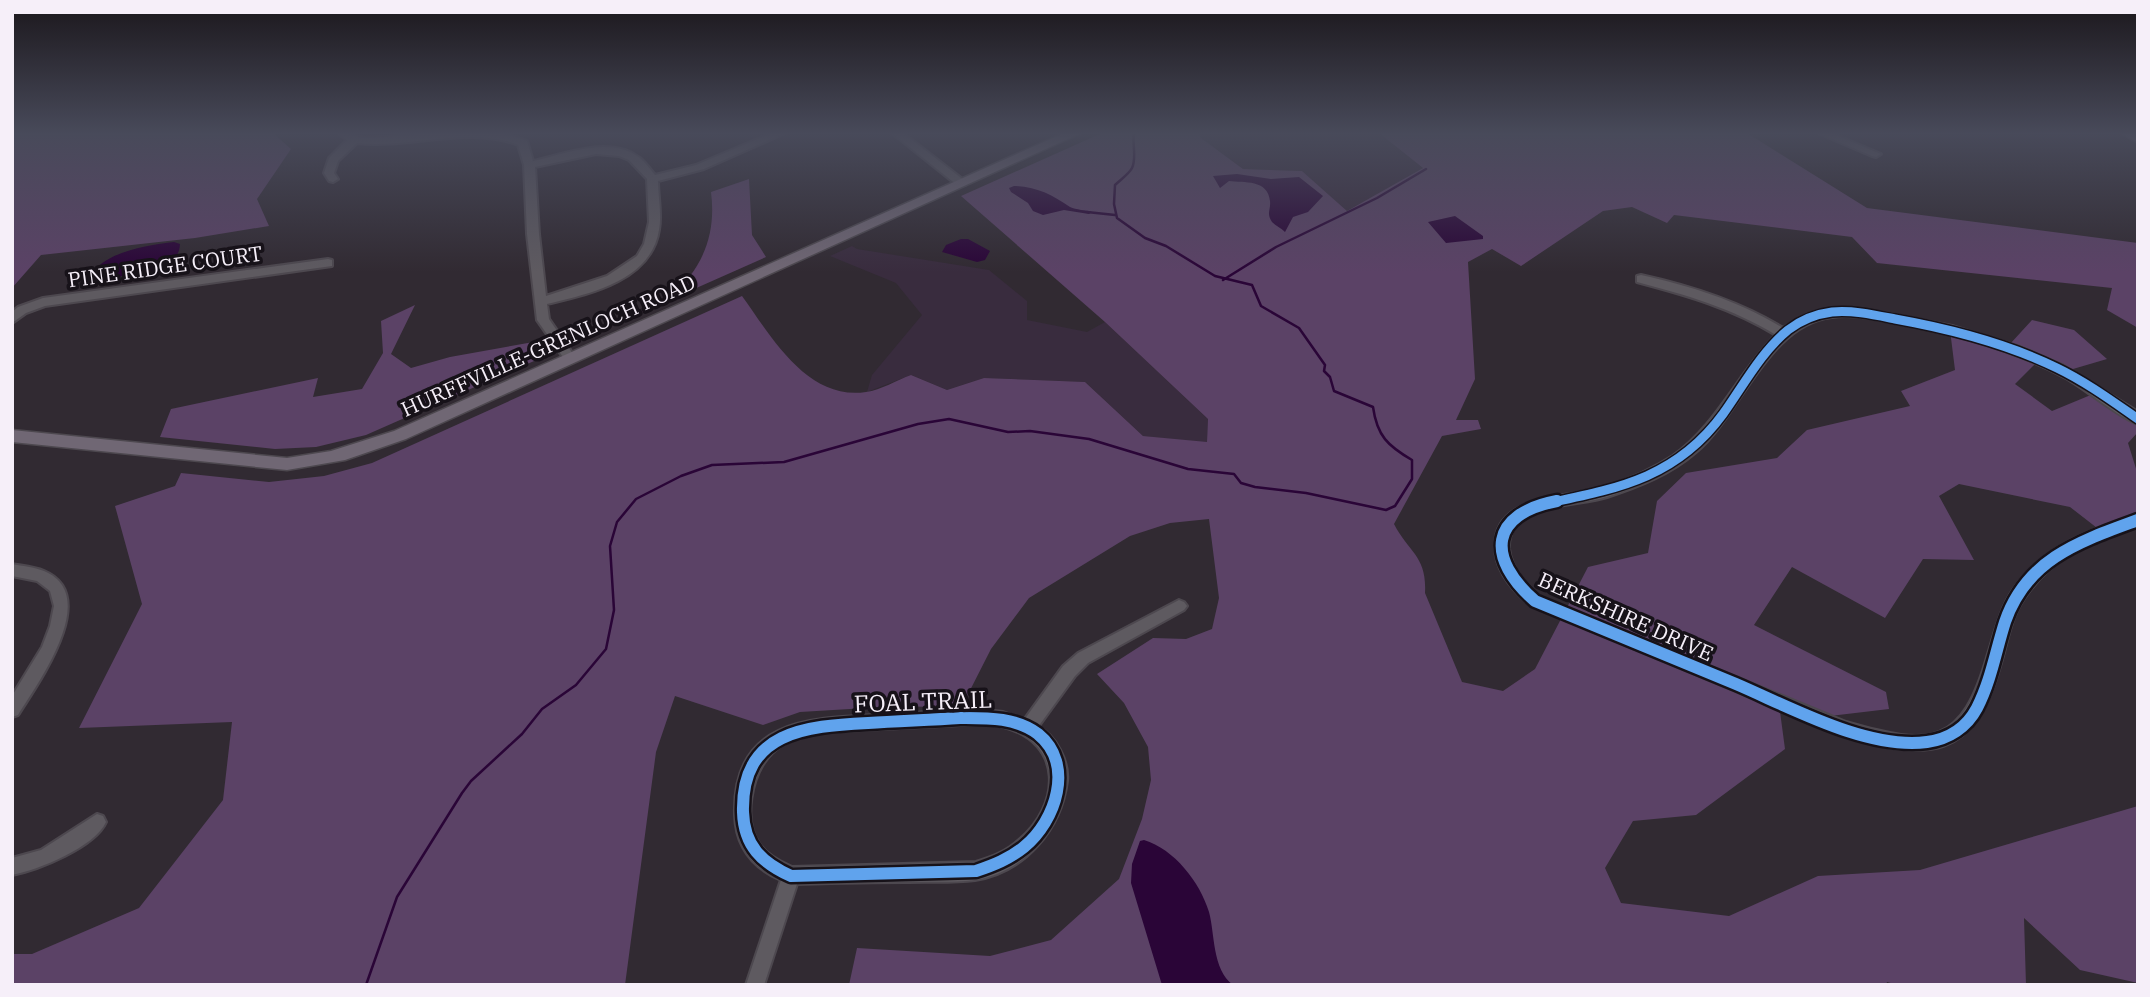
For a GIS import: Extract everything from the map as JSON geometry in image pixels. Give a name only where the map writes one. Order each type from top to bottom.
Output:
[{"type":"main road","name":"HURFFVILLE-GRENLOCH ROAD","points":[[12,436],[268,463],[317,462],[400,435],[969,180]]},
{"type":"street","points":[[531,180],[533,234],[543,301],[543,320],[569,357]]},
{"type":"street","points":[[543,301],[601,285],[624,272],[639,258],[648,247],[654,230],[652,180]]},
{"type":"street","points":[[957,180],[961,183]]},
{"type":"street","name":"PINE RIDGE COURT","points":[[12,318],[22,310],[43,302],[328,263]]},
{"type":"street","points":[[1642,279],[1712,297],[1784,334]]},
{"type":"street","name":"BERKSHIRE DRIVE","points":[[2138,419],[2059,369],[1986,339],[1958,331],[1845,312],[1823,313],[1803,320],[1784,334],[1712,428],[1675,461],[1603,493],[1527,510],[1514,517],[1504,535],[1502,550],[1510,576],[1535,601],[1844,729],[1897,742],[1921,743],[1939,740],[1969,720],[1990,671],[2011,607],[2052,556],[2138,520]]},
{"type":"street","points":[[12,570],[37,574],[53,584],[62,612],[56,638],[12,710]]},
{"type":"street","points":[[755,985],[791,876],[976,871],[1001,865],[1025,850],[1050,817],[1060,785],[1060,773],[1049,747],[1028,728],[1069,671],[1083,659],[1179,606]]},
{"type":"street","name":"FOAL TRAIL","points":[[791,876],[773,869],[759,858],[743,829],[748,773],[761,752],[784,734],[802,727],[821,725],[984,718],[1009,720],[1028,728]]},
{"type":"street","points":[[12,867],[31,864],[61,851],[97,822]]},
{"type":"shaded area","points":[[12,180],[270,180],[257,199],[269,226],[195,238],[41,255],[12,288]]},
{"type":"shaded area","points":[[749,180],[752,235],[766,257],[640,313],[680,287],[697,266],[706,247],[711,226],[711,192]]},
{"type":"shaded area","points":[[998,180],[1312,180],[1347,211],[1403,180],[1821,180],[1867,208],[2138,243],[2138,328],[2107,310],[2112,288],[1877,263],[1852,237],[1674,215],[1667,223],[1632,207],[1603,211],[1521,266],[1492,249],[1468,262],[1475,379],[1456,420],[1478,420],[1481,429],[1442,436],[1394,524],[1420,563],[1425,593],[1462,682],[1503,691],[1535,669],[1588,567],[1648,553],[1657,501],[1686,473],[1777,458],[1807,430],[1910,406],[1901,391],[1955,370],[1950,330],[2010,344],[2032,320],[2074,330],[2107,359],[2073,369],[2039,360],[2015,384],[2052,411],[2098,392],[2138,420],[2138,432],[2128,443],[2138,475],[2138,527],[2110,538],[2070,507],[1959,484],[1939,496],[1974,560],[1923,559],[1885,618],[1792,567],[1754,625],[1886,692],[1889,709],[1813,718],[1779,704],[1785,749],[1696,815],[1633,821],[1605,868],[1621,903],[1729,916],[1818,876],[1920,870],[2138,806],[2138,983],[2080,970],[2024,918],[2026,985],[1898,985],[1887,982],[1886,985],[849,985],[857,948],[990,956],[1051,940],[1119,879],[1142,819],[1151,780],[1148,747],[1124,703],[1097,674],[1153,638],[1186,639],[1212,629],[1219,598],[1209,519],[1170,523],[1130,536],[1029,598],[991,649],[961,708],[900,706],[800,712],[763,725],[675,696],[656,752],[625,985],[12,985],[12,954],[32,954],[139,908],[223,800],[232,722],[79,728],[142,604],[115,506],[175,486],[181,473],[269,482],[324,476],[372,463],[742,296],[778,346],[808,376],[845,392],[866,392],[911,375],[947,390],[984,378],[1085,382],[1143,436],[1207,442],[1208,419],[1105,322],[961,196]]},
{"type":"shaded area","points":[[1215,180],[1302,180],[1323,196],[1308,212],[1293,217],[1285,232],[1270,219],[1270,201],[1265,189],[1254,184],[1229,181],[1220,188]]},
{"type":"shaded area","points":[[1312,180],[1403,180],[1347,211]]},
{"type":"shaded area","points":[[1014,186],[1038,190],[1072,208],[1092,212],[1089,214],[1064,210],[1043,215],[1033,211],[1028,203],[1011,192],[1009,188]]},
{"type":"shaded area","points":[[1455,216],[1483,236],[1483,239],[1446,243],[1428,222]]},
{"type":"shaded area","points":[[968,239],[990,251],[985,260],[977,262],[942,252],[946,245]]},
{"type":"shaded area","points":[[174,242],[180,244],[178,253],[173,260],[158,269],[106,280],[90,278],[104,262],[126,251]]},
{"type":"shaded area","points":[[852,246],[989,270],[1027,301],[1027,320],[1087,332],[1105,322],[1208,419],[1207,443],[1143,436],[1085,382],[984,378],[947,390],[911,375],[867,392],[872,375],[922,315],[896,283],[830,256]]},
{"type":"shaded area","points":[[415,305],[391,354],[411,368],[450,357],[539,341],[550,354],[366,435],[316,447],[275,449],[160,437],[171,409],[318,378],[313,397],[362,389],[383,353],[381,321]]},
{"type":"shaded area","points":[[1140,841],[1155,844],[1175,859],[1199,889],[1209,912],[1221,970],[1233,985],[1162,985],[1131,883],[1132,864]]},
{"type":"waterway","points":[[1121,180],[1115,185],[1114,204],[1117,218],[1145,238],[1166,246],[1215,276],[1225,279]]},
{"type":"waterway","points":[[1225,279],[1276,247],[1377,198],[1408,180]]},
{"type":"waterway","points":[[1087,212],[1115,215]]},
{"type":"waterway","points":[[366,985],[397,897],[462,793],[471,781],[522,734],[542,709],[576,685],[606,649],[614,610],[610,546],[617,522],[636,499],[681,476],[712,465],[784,462],[918,424],[949,419],[1008,432],[1030,431],[1089,439],[1188,469],[1234,474],[1241,483],[1255,487],[1306,493],[1386,510],[1395,506],[1412,479],[1412,460],[1385,439],[1377,426],[1373,407],[1334,391],[1330,377],[1324,371],[1325,365],[1299,328],[1261,306],[1252,285],[1225,279]]},
{"type":"cycle path","points":[[2138,419],[2067,373],[1994,343],[1952,330],[1862,313],[1822,314],[1802,321],[1785,333],[1757,365],[1721,417],[1692,448],[1675,461],[1611,490],[1525,510],[1508,524],[1502,545],[1506,566],[1519,585],[1535,601],[1844,729],[1875,738],[1910,743],[1942,739],[1957,732],[1969,720],[1988,682],[2013,602],[2050,559],[2067,548],[2138,520]]},
{"type":"cycle path","points":[[960,718],[1009,721],[1037,734],[1054,753],[1059,776],[1056,800],[1044,825],[1026,846],[1003,862],[976,871],[791,876],[760,858],[749,842],[743,820],[745,788],[756,760],[776,740],[789,733],[821,725],[960,718]]}]
